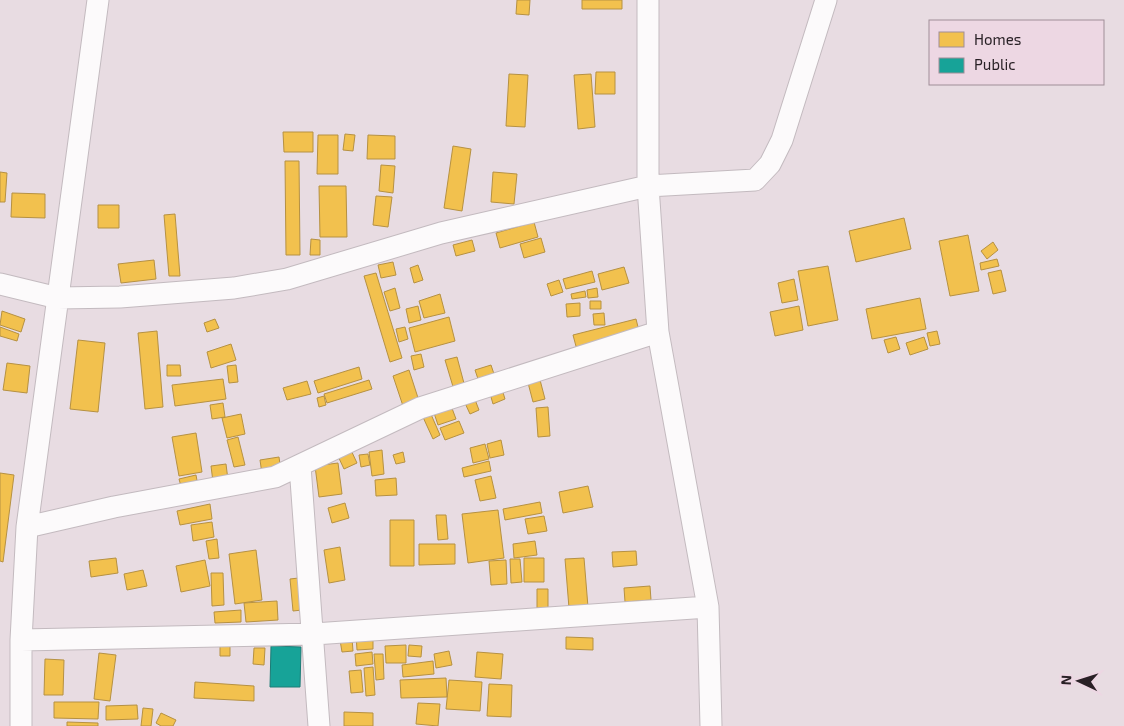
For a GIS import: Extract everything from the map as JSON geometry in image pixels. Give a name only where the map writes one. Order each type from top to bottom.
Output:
[{"type":"street","points":[[21,726],[21,640],[28,527],[98,0]]},
{"type":"street","points":[[648,0],[648,186],[658,332],[708,607],[712,726]]},
{"type":"street","points":[[0,284],[58,298],[120,297],[234,288],[287,279],[441,233],[648,186],[755,180],[770,164],[782,140],[826,0]]},
{"type":"street","points":[[28,527],[114,506],[275,477],[420,408],[658,332]]},
{"type":"street","points":[[300,466],[314,634],[319,726]]},
{"type":"street","points":[[21,640],[314,634],[708,607]]},
{"type":"building: Homes","points":[[517,0],[530,0],[529,15],[516,14]]},
{"type":"building: Homes","points":[[582,0],[622,0],[622,9],[582,9]]},
{"type":"building: Homes","points":[[596,72],[615,72],[615,94],[595,94]]},
{"type":"building: Homes","points":[[509,74],[528,75],[525,127],[506,126]]},
{"type":"building: Homes","points":[[591,74],[595,127],[578,129],[574,75]]},
{"type":"building: Homes","points":[[283,132],[313,132],[313,152],[284,152]]},
{"type":"building: Homes","points":[[345,134],[355,135],[353,151],[343,150]]},
{"type":"building: Homes","points":[[318,135],[338,135],[338,174],[317,174]]},
{"type":"building: Homes","points":[[368,135],[395,136],[395,159],[367,159]]},
{"type":"building: Homes","points":[[453,146],[471,149],[462,211],[444,208]]},
{"type":"building: Homes","points":[[285,161],[299,161],[300,255],[286,255]]},
{"type":"building: Homes","points":[[381,165],[395,166],[393,193],[379,191]]},
{"type":"building: Homes","points":[[0,172],[7,173],[5,202],[0,202]]},
{"type":"building: Homes","points":[[493,172],[517,174],[514,204],[491,202]]},
{"type":"building: Homes","points":[[319,186],[346,186],[347,237],[320,237]]},
{"type":"building: Homes","points":[[12,193],[45,194],[45,218],[11,217]]},
{"type":"building: Homes","points":[[376,196],[392,197],[388,227],[373,225]]},
{"type":"building: Homes","points":[[98,205],[119,205],[119,228],[98,228]]},
{"type":"building: Homes","points":[[175,214],[180,276],[169,276],[164,215]]},
{"type":"building: Homes","points":[[904,218],[911,249],[856,262],[849,231]]},
{"type":"building: Homes","points":[[534,222],[538,237],[500,248],[496,233]]},
{"type":"building: Homes","points":[[968,235],[979,291],[950,296],[939,241]]},
{"type":"building: Homes","points":[[541,238],[545,252],[524,258],[520,244]]},
{"type":"building: Homes","points":[[311,239],[320,240],[320,255],[310,255]]},
{"type":"building: Homes","points":[[472,240],[475,251],[456,256],[453,245]]},
{"type":"building: Homes","points":[[993,242],[998,250],[987,259],[981,251]]},
{"type":"building: Homes","points":[[997,259],[999,266],[981,270],[980,263]]},
{"type":"building: Homes","points":[[154,260],[156,279],[121,283],[118,264]]},
{"type":"building: Homes","points":[[393,262],[396,275],[381,278],[378,265]]},
{"type":"building: Homes","points":[[418,265],[423,280],[414,283],[410,268]]},
{"type":"building: Homes","points":[[828,266],[838,320],[808,326],[798,271]]},
{"type":"building: Homes","points":[[624,267],[629,283],[602,290],[598,274]]},
{"type":"building: Homes","points":[[1001,270],[1006,291],[993,294],[988,273]]},
{"type":"building: Homes","points":[[592,271],[595,282],[566,289],[563,279]]},
{"type":"building: Homes","points":[[376,273],[402,358],[390,362],[364,276]]},
{"type":"building: Homes","points":[[794,279],[798,300],[782,303],[778,283]]},
{"type":"building: Homes","points":[[559,280],[563,292],[551,296],[547,284]]},
{"type":"building: Homes","points":[[395,288],[400,308],[390,311],[384,292]]},
{"type":"building: Homes","points":[[597,288],[598,297],[588,298],[587,290]]},
{"type":"building: Homes","points":[[585,291],[586,297],[572,299],[571,294]]},
{"type":"building: Homes","points":[[440,294],[445,313],[424,318],[419,301]]},
{"type":"building: Homes","points":[[920,298],[926,329],[872,339],[866,309]]},
{"type":"building: Homes","points":[[590,301],[601,301],[601,309],[590,309]]},
{"type":"building: Homes","points":[[580,303],[580,316],[567,317],[566,304]]},
{"type":"building: Homes","points":[[418,306],[421,320],[409,323],[406,309]]},
{"type":"building: Homes","points":[[799,306],[803,330],[775,336],[770,312]]},
{"type":"building: Homes","points":[[2,311],[25,319],[21,332],[0,325]]},
{"type":"building: Homes","points":[[604,313],[605,325],[594,325],[593,314]]},
{"type":"building: Homes","points":[[449,317],[455,341],[415,352],[409,328]]},
{"type":"building: Homes","points":[[215,319],[219,328],[207,332],[204,323]]},
{"type":"building: Homes","points":[[636,319],[640,335],[577,350],[573,335]]},
{"type":"building: Homes","points":[[0,327],[19,334],[17,341],[0,336]]},
{"type":"building: Homes","points":[[405,327],[408,339],[399,342],[396,329]]},
{"type":"building: Homes","points":[[157,331],[163,407],[145,409],[138,333]]},
{"type":"building: Homes","points":[[937,331],[940,344],[930,346],[927,333]]},
{"type":"building: Homes","points":[[896,337],[900,349],[888,353],[884,340]]},
{"type":"building: Homes","points":[[924,337],[928,349],[910,355],[906,343]]},
{"type":"building: Homes","points":[[78,340],[105,343],[98,412],[70,409]]},
{"type":"building: Homes","points":[[231,344],[236,360],[211,368],[207,352]]},
{"type":"building: Homes","points":[[421,354],[424,367],[414,370],[411,356]]},
{"type":"building: Homes","points":[[457,357],[465,387],[454,390],[445,360]]},
{"type":"building: Homes","points":[[7,363],[30,366],[27,393],[3,390]]},
{"type":"building: Homes","points":[[167,365],[180,365],[181,376],[167,376]]},
{"type":"building: Homes","points":[[236,365],[238,382],[229,383],[227,366]]},
{"type":"building: Homes","points":[[491,365],[495,377],[479,382],[475,370]]},
{"type":"building: Homes","points":[[359,367],[362,379],[318,393],[314,381]]},
{"type":"building: Homes","points":[[409,370],[420,404],[404,409],[393,376]]},
{"type":"building: Homes","points":[[539,376],[545,399],[533,402],[527,379]]},
{"type":"building: Homes","points":[[223,379],[226,399],[175,406],[172,385]]},
{"type":"building: Homes","points":[[369,380],[372,389],[327,403],[324,394]]},
{"type":"building: Homes","points":[[307,381],[311,394],[287,400],[283,388]]},
{"type":"building: Homes","points":[[501,386],[505,399],[493,404],[489,390]]},
{"type":"building: Homes","points":[[324,396],[326,405],[319,407],[317,398]]},
{"type":"building: Homes","points":[[474,397],[479,410],[470,414],[464,401]]},
{"type":"building: Homes","points":[[223,403],[225,417],[212,419],[210,405]]},
{"type":"building: Homes","points":[[450,403],[456,419],[438,425],[433,410]]},
{"type":"building: Homes","points":[[548,407],[550,436],[538,437],[536,408]]},
{"type":"building: Homes","points":[[430,412],[440,435],[433,439],[422,415]]},
{"type":"building: Homes","points":[[241,414],[245,434],[227,438],[222,418]]},
{"type":"building: Homes","points":[[459,421],[464,433],[445,440],[440,428]]},
{"type":"building: Homes","points":[[196,433],[202,472],[179,476],[172,437]]},
{"type":"building: Homes","points":[[238,437],[245,465],[234,467],[227,440]]},
{"type":"building: Homes","points":[[501,440],[504,455],[490,458],[487,444]]},
{"type":"building: Homes","points":[[485,444],[489,459],[473,463],[470,448]]},
{"type":"building: Homes","points":[[350,448],[357,463],[344,469],[337,454]]},
{"type":"building: Homes","points":[[382,450],[384,474],[372,476],[369,452]]},
{"type":"building: Homes","points":[[403,452],[405,462],[396,464],[393,455]]},
{"type":"building: Homes","points":[[368,454],[370,465],[361,467],[359,455]]},
{"type":"building: Homes","points":[[279,457],[281,472],[262,474],[260,460]]},
{"type":"building: Homes","points":[[489,461],[491,471],[464,477],[462,468]]},
{"type":"building: Homes","points":[[338,463],[342,494],[319,497],[315,466]]},
{"type":"building: Homes","points":[[226,464],[228,480],[213,482],[211,466]]},
{"type":"building: Homes","points":[[0,473],[14,475],[3,562],[0,561]]},
{"type":"building: Homes","points":[[196,475],[198,486],[182,490],[179,479]]},
{"type":"building: Homes","points":[[491,476],[496,498],[480,501],[475,480]]},
{"type":"building: Homes","points":[[396,478],[397,495],[376,496],[375,480]]},
{"type":"building: Homes","points":[[588,486],[593,507],[563,513],[559,492]]},
{"type":"building: Homes","points":[[540,502],[542,513],[505,520],[503,509]]},
{"type":"building: Homes","points":[[345,503],[349,518],[332,523],[328,508]]},
{"type":"building: Homes","points":[[210,504],[212,519],[180,525],[177,511]]},
{"type":"building: Homes","points":[[498,510],[504,558],[468,563],[462,514]]},
{"type":"building: Homes","points":[[436,515],[446,515],[448,539],[438,540]]},
{"type":"building: Homes","points":[[544,516],[547,531],[528,534],[525,519]]},
{"type":"building: Homes","points":[[390,520],[414,520],[414,566],[390,566]]},
{"type":"building: Homes","points":[[212,522],[214,537],[193,541],[191,525]]},
{"type":"building: Homes","points":[[217,539],[219,558],[209,559],[206,541]]},
{"type":"building: Homes","points":[[535,541],[537,555],[514,558],[513,544]]},
{"type":"building: Homes","points":[[419,544],[455,544],[455,564],[419,565]]},
{"type":"building: Homes","points":[[340,547],[345,580],[329,583],[324,550]]},
{"type":"building: Homes","points":[[256,550],[262,600],[235,604],[229,554]]},
{"type":"building: Homes","points":[[636,551],[637,565],[613,567],[612,552]]},
{"type":"building: Homes","points":[[116,558],[118,573],[91,577],[89,561]]},
{"type":"building: Homes","points":[[524,558],[544,558],[544,582],[524,582]]},
{"type":"building: Homes","points":[[584,558],[588,607],[569,608],[565,559]]},
{"type":"building: Homes","points":[[510,559],[520,559],[522,582],[511,583]]},
{"type":"building: Homes","points":[[205,560],[210,586],[181,592],[176,566]]},
{"type":"building: Homes","points":[[506,560],[507,584],[491,585],[489,561]]},
{"type":"building: Homes","points":[[143,570],[147,586],[127,590],[124,574]]},
{"type":"building: Homes","points":[[211,573],[223,573],[224,605],[212,606]]},
{"type":"building: Homes","points":[[307,577],[311,609],[293,611],[290,579]]},
{"type":"building: Homes","points":[[650,586],[651,600],[625,602],[624,588]]},
{"type":"building: Homes","points":[[537,589],[548,589],[548,608],[537,608]]},
{"type":"building: Homes","points":[[277,601],[278,620],[246,622],[244,603]]},
{"type":"building: Homes","points":[[241,610],[241,622],[215,623],[214,612]]},
{"type":"building: Homes","points":[[373,634],[373,649],[357,650],[356,635]]},
{"type":"building: Homes","points":[[566,637],[593,638],[593,650],[566,649]]},
{"type":"building: Homes","points":[[352,638],[353,651],[342,652],[340,640]]},
{"type":"building: Homes","points":[[220,645],[230,645],[230,656],[220,656]]},
{"type":"building: Homes","points":[[406,645],[406,663],[386,663],[385,646]]},
{"type":"building: Homes","points":[[409,645],[422,646],[421,657],[408,656]]},
{"type":"building: Homes","points":[[254,648],[265,648],[264,665],[253,664]]},
{"type":"building: Homes","points":[[449,651],[452,665],[436,668],[434,654]]},
{"type":"building: Homes","points":[[372,652],[373,664],[356,666],[355,654]]},
{"type":"building: Homes","points":[[477,652],[503,654],[501,679],[475,677]]},
{"type":"building: Homes","points":[[99,653],[116,655],[110,701],[94,699]]},
{"type":"building: Homes","points":[[374,654],[383,654],[384,679],[376,680]]},
{"type":"building: Homes","points":[[45,659],[64,660],[63,695],[44,695]]},
{"type":"building: Homes","points":[[433,661],[434,674],[403,677],[402,665]]},
{"type":"building: Homes","points":[[373,667],[375,695],[366,696],[364,668]]},
{"type":"building: Homes","points":[[361,670],[363,692],[351,693],[349,671]]},
{"type":"building: Homes","points":[[446,678],[447,697],[401,698],[400,680]]},
{"type":"building: Homes","points":[[449,680],[482,682],[480,711],[446,709]]},
{"type":"building: Homes","points":[[195,682],[254,686],[254,701],[194,698]]},
{"type":"building: Homes","points":[[489,684],[512,685],[511,717],[487,716]]},
{"type":"building: Homes","points":[[54,702],[99,702],[98,719],[54,718]]},
{"type":"building: Homes","points":[[418,703],[440,704],[438,726],[416,724]]},
{"type":"building: Homes","points":[[137,705],[138,719],[106,720],[106,706]]},
{"type":"building: Homes","points":[[143,708],[153,709],[151,726],[141,726]]},
{"type":"building: Homes","points":[[344,712],[373,713],[373,726],[344,726]]},
{"type":"building: Homes","points":[[161,713],[176,720],[173,726],[161,726],[156,723]]},
{"type":"building: Homes","points":[[67,722],[98,723],[98,726],[67,726]]},
{"type":"building: Public","points":[[271,646],[301,647],[300,687],[270,687]]}]
